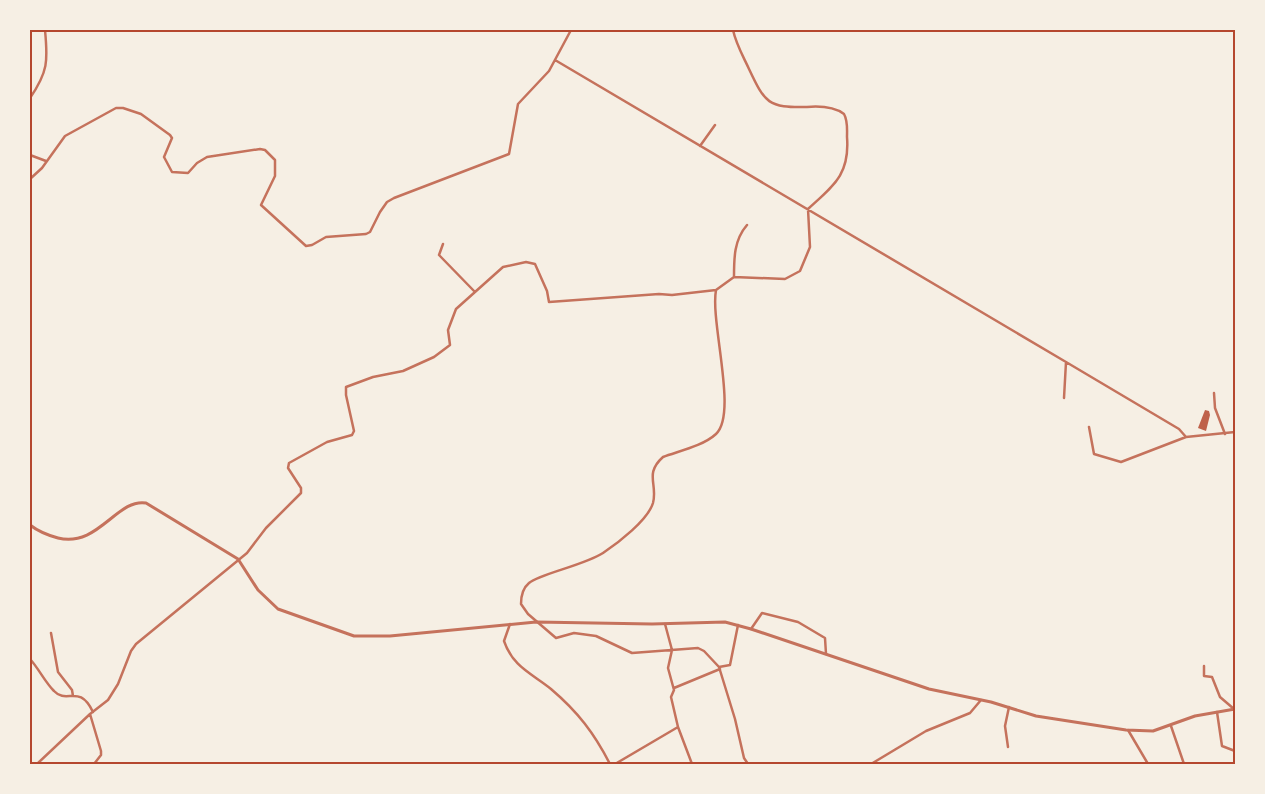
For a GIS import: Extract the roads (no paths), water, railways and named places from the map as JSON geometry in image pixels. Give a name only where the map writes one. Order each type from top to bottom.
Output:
[{"type":"street","points":[[30,98],[44,75],[47,48],[45,30]]},
{"type":"street","points":[[30,179],[36,176],[65,136],[110,110],[123,108],[142,114],[170,135],[172,138],[164,157],[172,172],[188,173],[197,163],[208,157],[260,149],[265,150],[275,160],[275,176],[261,205],[308,246],[326,237],[370,232],[386,202],[436,184],[478,164],[507,155],[510,152],[518,104],[537,86],[555,60],[571,30]]},
{"type":"street","points":[[733,30],[738,48],[759,92],[767,99],[787,107],[825,107],[841,112],[846,117],[848,153],[845,168],[833,186],[808,209]]},
{"type":"street","points":[[555,60],[1179,429],[1186,437]]},
{"type":"street","points":[[700,146],[715,125]]},
{"type":"street","points":[[30,155],[46,161]]},
{"type":"street","points":[[36,764],[92,712],[108,700],[118,684],[136,644],[247,553],[266,528],[301,493],[301,488],[288,468],[289,463],[327,442],[352,435],[354,432],[346,387],[373,377],[403,371],[438,354],[451,343],[448,330],[453,313],[503,267],[526,262],[535,264],[548,290],[549,302],[659,294],[672,295],[716,290],[734,277],[786,279],[800,271],[810,247],[808,209]]},
{"type":"street","points":[[734,277],[736,245],[740,233],[747,225]]},
{"type":"street","points":[[443,244],[439,255],[475,292]]},
{"type":"street","points":[[716,290],[719,355],[725,405],[724,420],[720,430],[708,440],[662,457],[657,462],[652,474],[654,497],[651,510],[621,539],[588,561],[530,582],[523,593],[521,604],[536,622],[556,638],[578,633],[596,636],[632,653],[687,648],[701,649],[720,668],[744,758],[748,764]]},
{"type":"street","points":[[1064,398],[1066,362]]},
{"type":"street","points":[[1214,393],[1215,408],[1225,434]]},
{"type":"street","points":[[1090,427],[1094,454],[1117,461],[1186,437],[1235,432]]},
{"type":"street","points":[[30,524],[45,535],[67,540],[78,539],[101,526],[129,506],[142,502],[166,514],[238,559],[258,590],[278,609],[349,635],[390,636],[536,622],[665,624],[725,622],[751,629],[928,689],[981,700],[1036,716],[1128,730],[1157,730],[1195,716],[1234,709]]},
{"type":"street","points":[[751,629],[762,613],[798,622],[825,638],[826,656]]},
{"type":"street","points":[[510,624],[504,641],[509,654],[524,671],[551,690],[594,733],[610,764]]},
{"type":"street","points":[[665,624],[672,650],[668,668],[674,688],[671,697],[678,727],[692,764]]},
{"type":"street","points":[[674,688],[730,665],[738,625]]},
{"type":"street","points":[[51,634],[58,672],[72,690],[73,696]]},
{"type":"street","points":[[30,660],[54,691],[85,698],[92,712],[101,751],[101,755],[94,764]]},
{"type":"street","points":[[1204,666],[1204,676],[1212,677],[1220,697],[1234,709]]},
{"type":"street","points":[[871,764],[926,731],[970,713],[981,700]]},
{"type":"street","points":[[1008,747],[1005,726],[1009,707]]},
{"type":"street","points":[[1217,712],[1222,746],[1235,751]]},
{"type":"street","points":[[1171,726],[1184,764]]},
{"type":"street","points":[[615,764],[678,727]]},
{"type":"street","points":[[1128,730],[1148,764]]}]
